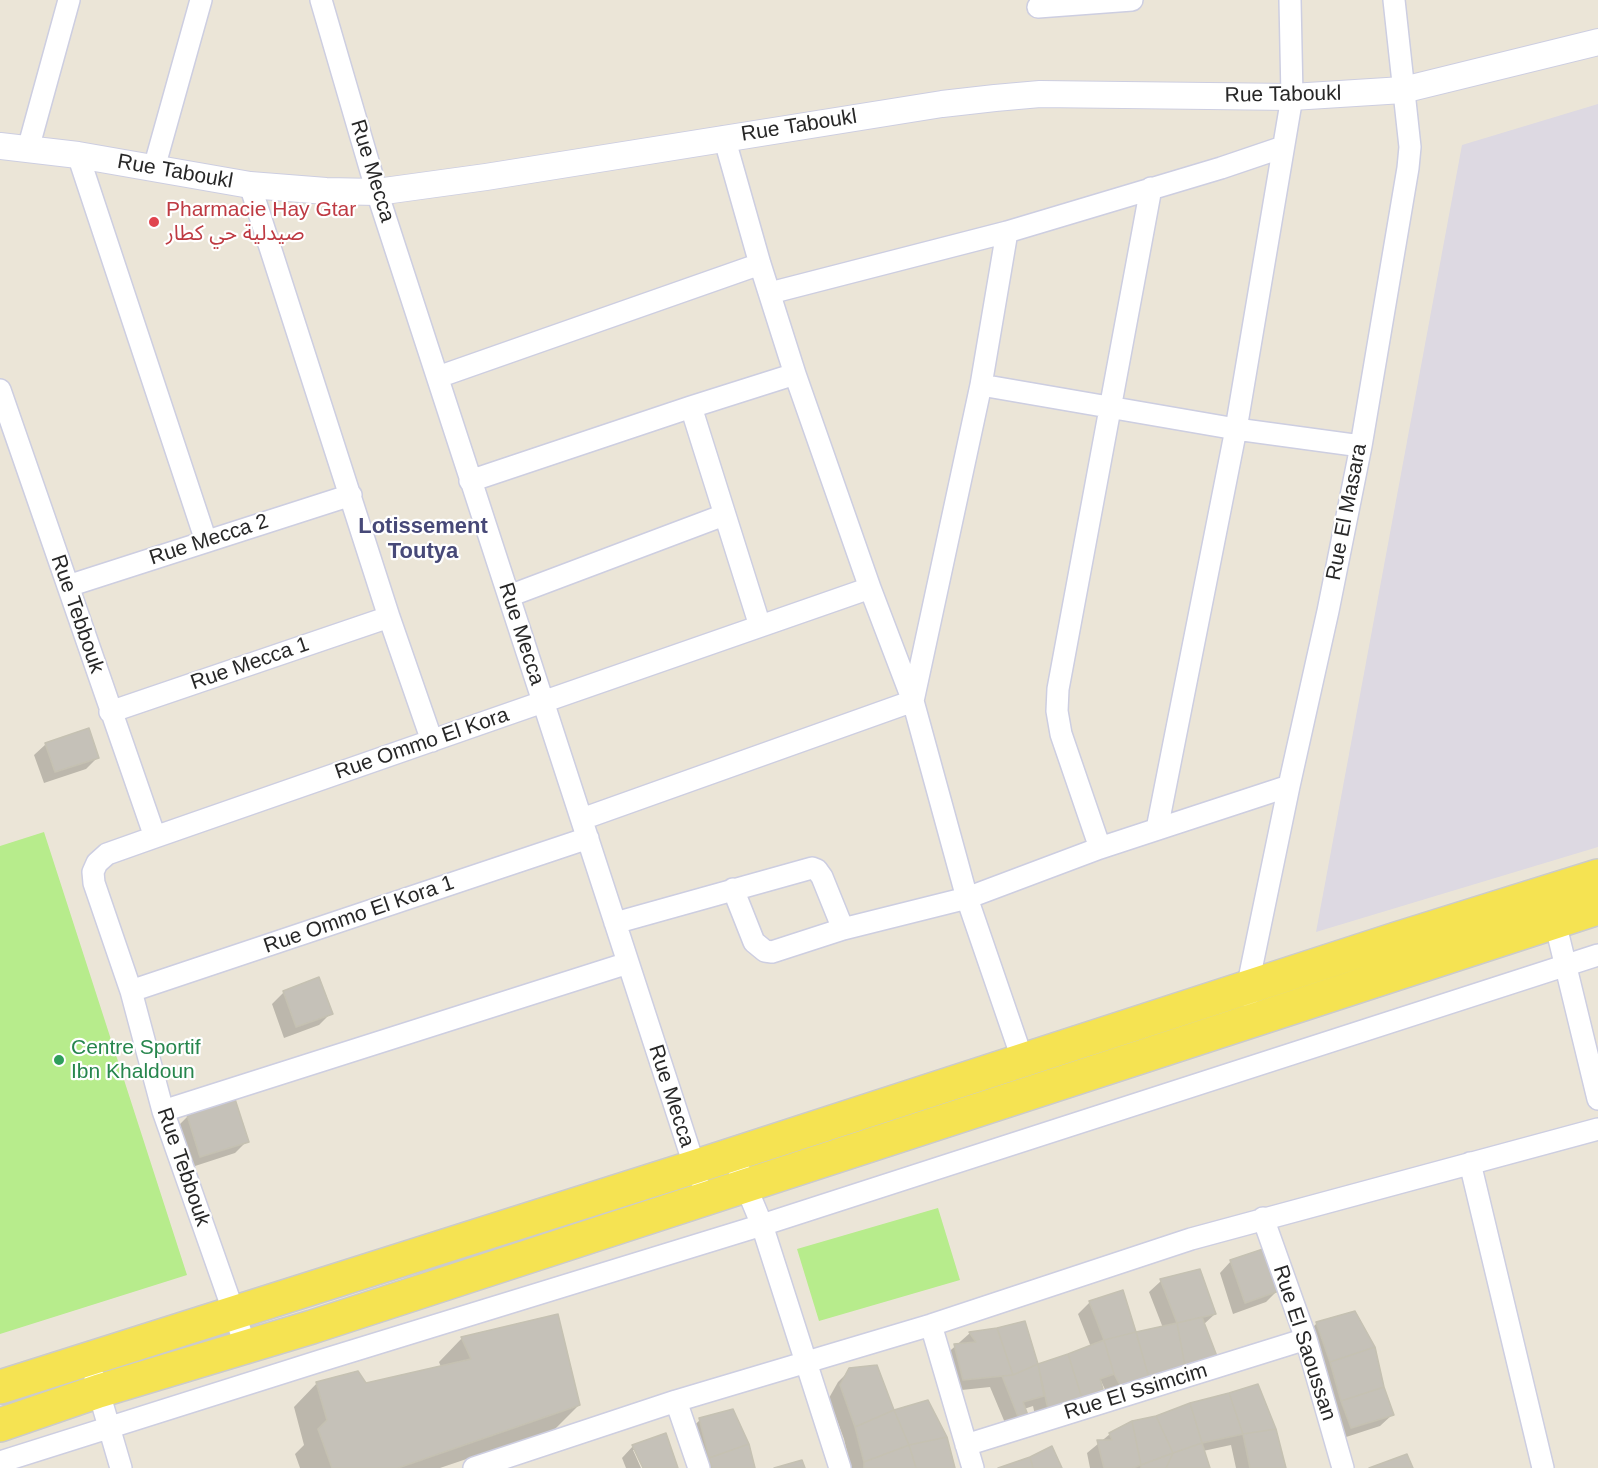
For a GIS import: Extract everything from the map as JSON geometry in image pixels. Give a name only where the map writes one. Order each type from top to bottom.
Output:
[{"type":"main road","points":[[0,1425],[99,1391],[312,1327],[746,1184],[1250,1004],[1396,939],[1598,876]]},
{"type":"main road","points":[[0,1387],[1023,1061],[1250,1004],[1555,922],[1598,908]]},
{"type":"street","points":[[28,149],[69,0]]},
{"type":"street","points":[[154,168],[201,0]]},
{"type":"street","name":"Rue Mecca","points":[[321,0],[377,192],[705,1198]]},
{"type":"street","points":[[1038,7],[1132,0]]},
{"type":"street","points":[[1157,829],[1236,429],[1292,97],[1290,0]]},
{"type":"street","name":"Rue El Masara","points":[[1250,1004],[1288,786],[1328,611],[1361,446],[1408,168],[1410,147],[1394,0]]},
{"type":"street","name":"Rue Taboukl","points":[[0,146],[78,155],[250,184],[326,191],[377,192],[486,177],[724,137],[942,104],[1040,94],[1292,97],[1403,90],[1598,42]]},
{"type":"street","points":[[724,137],[760,264],[795,374],[870,588],[913,701],[967,898],[1023,1061]]},
{"type":"street","points":[[770,293],[1007,232],[1283,147]]},
{"type":"street","points":[[78,155],[206,541]]},
{"type":"street","points":[[250,184],[389,617],[432,741]]},
{"type":"street","points":[[1100,848],[1060,734],[1057,711],[1058,689],[1151,188]]},
{"type":"street","points":[[913,701],[981,385],[1007,232]]},
{"type":"street","points":[[438,377],[760,264]]},
{"type":"street","points":[[470,481],[795,374]]},
{"type":"street","points":[[981,385],[1236,429],[1361,446]]},
{"type":"street","name":"Rue Tebbouk","points":[[0,390],[154,837]]},
{"type":"street","points":[[691,407],[760,626]]},
{"type":"street","name":"Rue Mecca 2","points":[[68,586],[351,495]]},
{"type":"street","points":[[509,596],[724,515]]},
{"type":"street","name":"Rue Ommo El Kora","points":[[94,883],[93,872],[97,863],[107,854],[870,588]]},
{"type":"street","name":"Rue Mecca 1","points":[[110,712],[389,617]]},
{"type":"street","name":"Rue Ommo El Kora 1","points":[[131,991],[585,829],[913,701]]},
{"type":"street","points":[[734,889],[754,942],[765,951],[772,952],[843,928],[967,898],[1100,848],[1288,786]]},
{"type":"street","points":[[615,922],[812,868],[817,870],[822,877],[843,928]]},
{"type":"street","name":"Rue Tebbouk","points":[[94,883],[131,991],[162,1111],[246,1347]]},
{"type":"street","points":[[1555,922],[1598,1099]]},
{"type":"street","points":[[0,1462],[762,1225],[1598,955]]},
{"type":"street","points":[[162,1111],[628,963]]},
{"type":"street","points":[[474,1468],[676,1401],[931,1325],[1191,1239],[1598,1129]]},
{"type":"street","points":[[732,1153],[762,1225],[840,1468]]},
{"type":"street","points":[[1470,1163],[1543,1468]]},
{"type":"street","name":"Rue El Saoussan","points":[[1263,1218],[1306,1339],[1336,1466]]},
{"type":"street","points":[[931,1325],[973,1468]]},
{"type":"street","points":[[312,1327],[323,1360]]},
{"type":"street","name":"Rue El Ssimcim","points":[[966,1445],[1306,1339]]},
{"type":"street","points":[[90,1358],[121,1468]]},
{"type":"street","points":[[676,1401],[699,1468]]},
{"type":"shaded area","points":[[1598,104],[1598,847],[1316,932],[1462,145]]},
{"type":"green space","name":"Centre Sportif Ibn Khaldoun","points":[[44,832],[187,1275],[0,1334],[0,846]]},
{"type":"green space","points":[[938,1208],[960,1280],[819,1321],[797,1249]]},
{"type":"building","points":[[89,728],[99,758],[55,772],[45,743]]},
{"type":"building","points":[[319,977],[333,1014],[296,1027],[283,991]]},
{"type":"building","points":[[235,1099],[249,1142],[200,1157],[187,1115]]},
{"type":"building","points":[[1266,1248],[1279,1291],[1245,1303],[1230,1260]]},
{"type":"building","points":[[1200,1269],[1216,1314],[1177,1323],[1160,1279]]},
{"type":"building","points":[[1123,1290],[1136,1332],[1104,1340],[1089,1301]]},
{"type":"building","points":[[1355,1311],[1375,1347],[1330,1362],[1316,1322]]},
{"type":"building","points":[[558,1314],[580,1405],[398,1468],[332,1468],[318,1429],[327,1420],[316,1382],[358,1371],[366,1383],[471,1359],[461,1337]]},
{"type":"building","points":[[1202,1317],[1218,1359],[1185,1366],[1177,1323]]},
{"type":"building","points":[[1025,1321],[1038,1364],[1013,1375],[997,1328]]},
{"type":"building","points":[[1177,1323],[1185,1366],[1149,1378],[1136,1332]]},
{"type":"building","points":[[997,1328],[1013,1375],[963,1380],[954,1344],[976,1342],[969,1332]]},
{"type":"building","points":[[1136,1332],[1149,1378],[1121,1387],[1114,1374],[1104,1340]]},
{"type":"building","points":[[1104,1340],[1114,1374],[1100,1379],[1103,1389],[1082,1398],[1068,1354]]},
{"type":"building","points":[[1375,1347],[1384,1387],[1341,1401],[1330,1362]]},
{"type":"building","points":[[1068,1354],[1082,1398],[1048,1409],[1038,1364]]},
{"type":"building","points":[[1038,1364],[1044,1396],[1023,1402],[1029,1418],[1019,1419],[1002,1376],[1013,1375]]},
{"type":"building","points":[[877,1365],[894,1410],[855,1427],[840,1385],[849,1368]]},
{"type":"building","points":[[1258,1384],[1276,1429],[1243,1434],[1229,1393]]},
{"type":"building","points":[[1384,1387],[1394,1415],[1351,1428],[1341,1401]]},
{"type":"building","points":[[1229,1393],[1243,1434],[1202,1443],[1190,1403]]},
{"type":"building","points":[[928,1400],[947,1437],[909,1445],[894,1410]]},
{"type":"building","points":[[1190,1403],[1202,1443],[1173,1453],[1156,1416]]},
{"type":"building","points":[[733,1409],[749,1444],[709,1458],[699,1418]]},
{"type":"building","points":[[894,1410],[909,1445],[864,1462],[855,1427]]},
{"type":"building","points":[[1156,1416],[1173,1453],[1141,1465],[1132,1421]]},
{"type":"building","points":[[1132,1421],[1141,1465],[1133,1468],[1104,1468],[1097,1440],[1112,1440],[1109,1433]]},
{"type":"building","points":[[1276,1429],[1286,1468],[1250,1468],[1243,1434]]},
{"type":"building","points":[[666,1433],[678,1468],[643,1468],[632,1445]]},
{"type":"building","points":[[947,1437],[955,1468],[916,1468],[909,1445]]},
{"type":"building","points":[[1202,1443],[1210,1468],[1166,1468],[1173,1453]]},
{"type":"building","points":[[749,1444],[755,1468],[712,1468],[709,1458]]},
{"type":"building","points":[[909,1445],[916,1468],[864,1468],[864,1462]]},
{"type":"building","points":[[1052,1446],[1062,1468],[1033,1468],[1030,1457]]},
{"type":"building","points":[[1173,1453],[1166,1468],[1141,1468],[1141,1465]]},
{"type":"building","points":[[1407,1454],[1413,1468],[1369,1468]]},
{"type":"building","points":[[1030,1457],[1033,1468],[998,1468]]},
{"type":"building","points":[[802,1460],[805,1468],[774,1468]]},
{"type":"place","name":"Pharmacie Hay Gtar صيدلية حي كطار","points":[[154,222]]},
{"type":"place","name":"Centre Sportif Ibn Khaldoun","points":[[59,1060]]},
{"type":"district","name":"Lotissement Toutya","points":[[423,540]]}]
